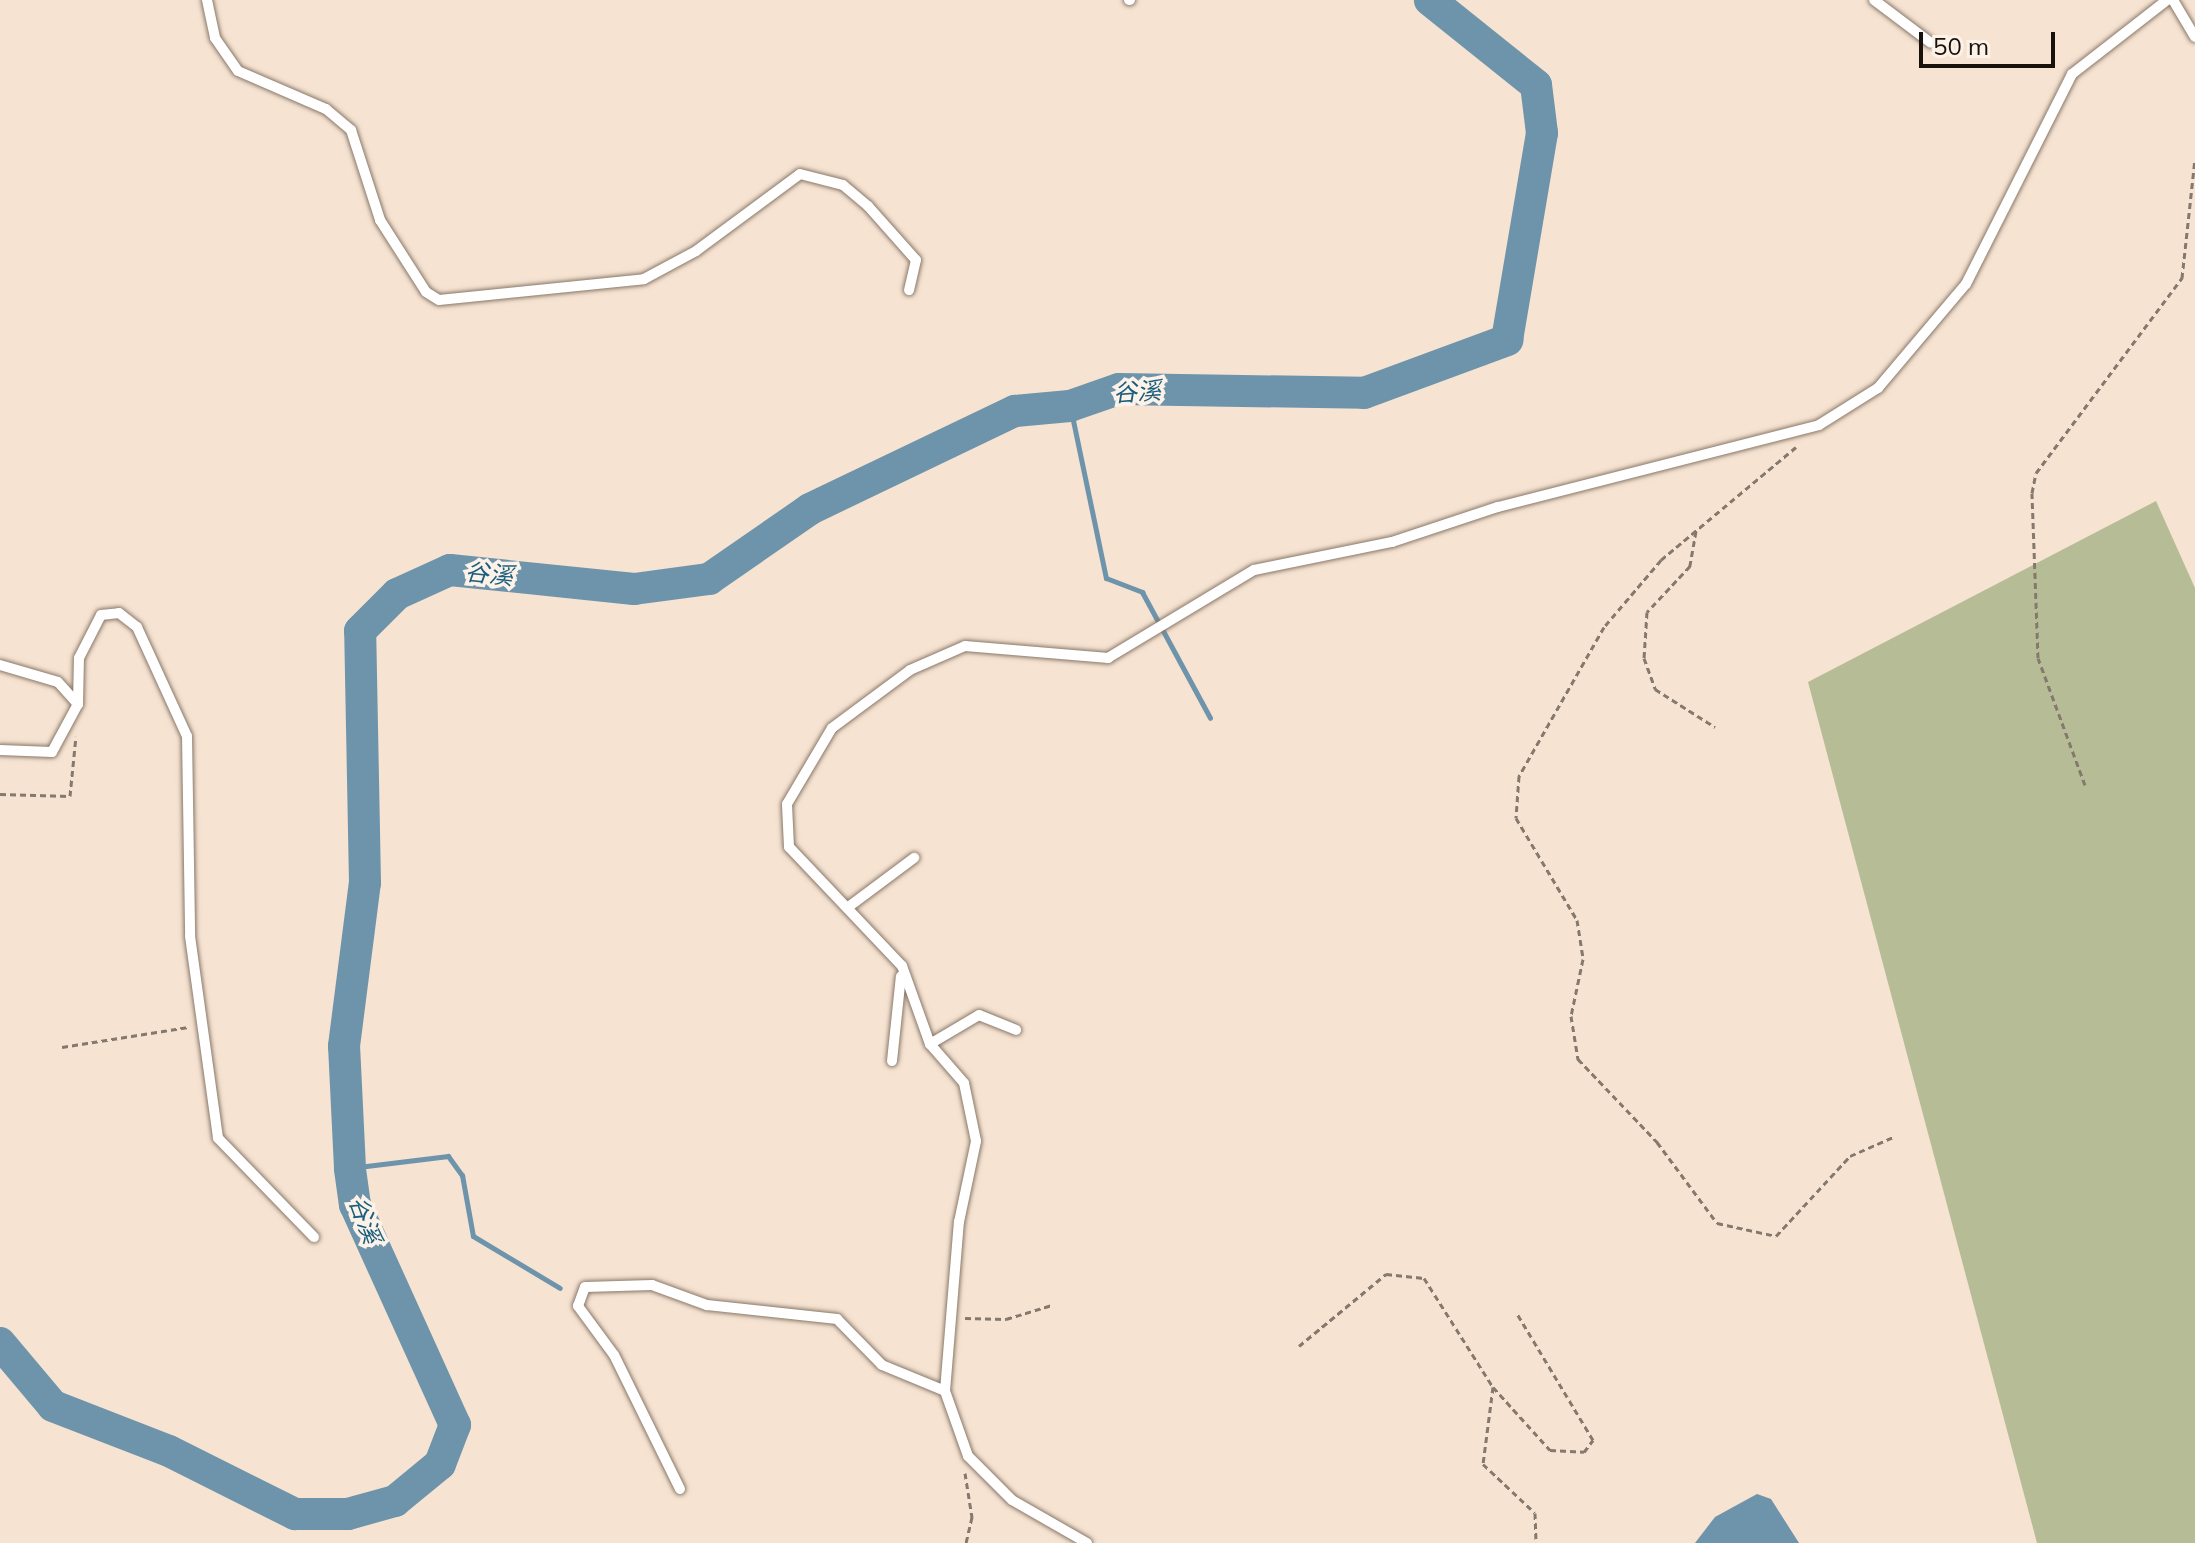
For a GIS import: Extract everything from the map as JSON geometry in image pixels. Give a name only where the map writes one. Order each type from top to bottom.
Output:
[{"type":"lane","points":[[207,0],[215,38],[238,71],[326,109],[351,130],[380,220],[426,292],[439,300],[644,279],[696,251],[800,174],[843,185],[868,206],[916,260],[909,290]]},
{"type":"lane","points":[[1874,0],[1931,43]]},
{"type":"lane","points":[[1087,1543],[1012,1500],[968,1456],[945,1391],[954,1318],[959,1222],[976,1141],[964,1083],[930,1044],[902,966],[851,905],[789,847],[787,804],[832,728],[910,670],[965,646],[1108,658],[1254,570],[1392,542],[1498,507],[1819,425],[1878,388],[1966,284],[2072,74],[2170,0],[2195,37]]},
{"type":"lane","points":[[0,750],[52,752],[72,721],[78,704],[79,658],[101,615],[119,613],[137,627],[187,736],[184,863],[218,1138],[314,1237]]},
{"type":"lane","points":[[0,665],[58,682],[78,704]]},
{"type":"lane","points":[[851,905],[914,858]]},
{"type":"lane","points":[[892,1061],[902,966]]},
{"type":"lane","points":[[930,1044],[979,1015],[1016,1030]]},
{"type":"lane","points":[[680,1489],[614,1355],[578,1306],[585,1287],[652,1285],[707,1305],[837,1319],[882,1365],[945,1391]]},
{"type":"path","points":[[2085,785],[2038,658],[2032,493],[2036,473],[2182,278],[2195,159]]},
{"type":"path","points":[[1798,445],[1661,560],[1604,627],[1519,776],[1516,818],[1577,920],[1583,959],[1571,1016],[1578,1059],[1657,1142],[1717,1223],[1776,1236],[1850,1156],[1893,1137]]},
{"type":"path","points":[[1697,531],[1690,566],[1647,612],[1644,658],[1655,689],[1715,727]]},
{"type":"path","points":[[0,794],[70,796],[79,746],[72,721]]},
{"type":"path","points":[[62,1047],[202,1025]]},
{"type":"path","points":[[1299,1346],[1370,1283],[1411,1272],[1424,1278],[1493,1387],[1550,1450],[1584,1452],[1593,1440],[1516,1312]]},
{"type":"path","points":[[954,1318],[1006,1319],[1052,1305]]},
{"type":"path","points":[[1493,1387],[1483,1464],[1535,1513],[1536,1543]]},
{"type":"path","points":[[962,1456],[972,1517],[966,1543]]},
{"type":"green space","points":[[2156,501],[2195,588],[2195,1543],[2037,1543],[1808,682]]},
{"type":"water","points":[[1757,1494],[1771,1499],[1799,1543],[1695,1543],[1715,1517]]},
{"type":"waterway","name":"谷溪","points":[[0,1343],[53,1406],[169,1451],[295,1514],[348,1514],[395,1501],[440,1464],[455,1425],[355,1205],[350,1168],[344,1046],[365,883],[360,631],[397,594],[450,570],[634,589],[709,579],[810,509],[1015,411],[1070,406],[1119,389],[1364,393],[1507,340],[1542,133],[1536,85],[1430,0]]},
{"type":"waterway","points":[[1070,406],[1106,578],[1142,592],[1210,718]]},
{"type":"waterway","points":[[350,1168],[448,1156],[462,1175],[473,1236],[560,1288]]}]
